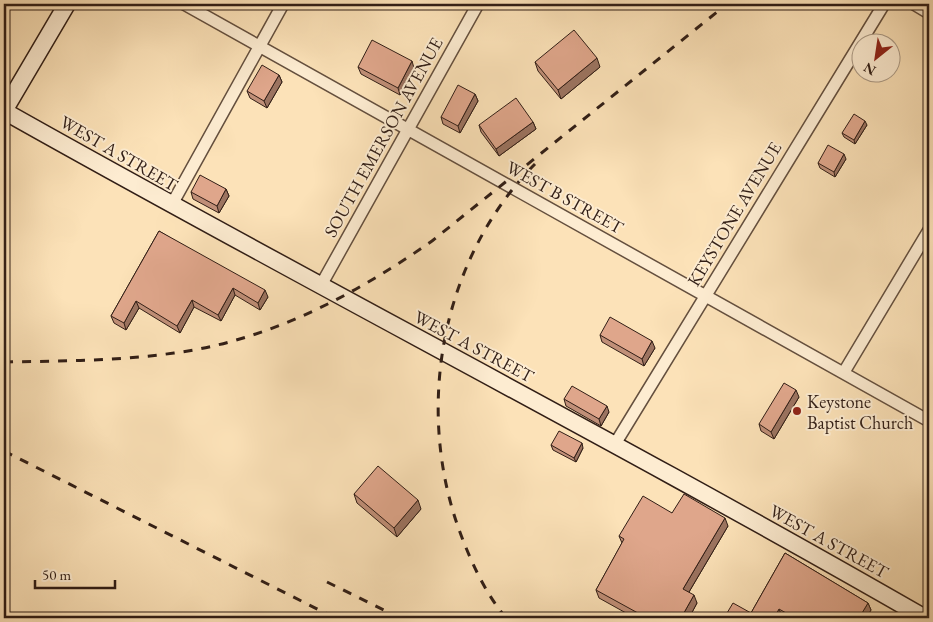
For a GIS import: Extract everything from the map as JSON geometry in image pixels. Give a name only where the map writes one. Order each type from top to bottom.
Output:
[{"type":"street","points":[[4,111],[67,4]]},
{"type":"street","name":"WEST B STREET","points":[[184,4],[929,421]]},
{"type":"street","points":[[171,206],[283,4]]},
{"type":"street","name":"SOUTH EMERSON AVENUE","points":[[320,287],[406,129],[478,4]]},
{"type":"street","name":"KEYSTONE AVENUE","points":[[615,444],[884,4]]},
{"type":"street","points":[[914,4],[929,13]]},
{"type":"street","name":"WEST A STREET","points":[[4,111],[171,206],[615,444],[924,618]]},
{"type":"street","points":[[844,372],[929,230]]},
{"type":"building","points":[[574,30],[597,58],[558,90],[535,62]]},
{"type":"building","points":[[372,40],[412,61],[398,88],[358,67]]},
{"type":"building","points":[[262,65],[279,75],[264,101],[247,91]]},
{"type":"building","points":[[458,85],[475,94],[458,126],[441,117]]},
{"type":"building","points":[[516,98],[533,122],[496,149],[479,125]]},
{"type":"building","points":[[854,114],[865,121],[854,140],[842,133]]},
{"type":"building","points":[[828,145],[844,154],[834,172],[818,163]]},
{"type":"building","points":[[200,175],[226,189],[217,206],[191,192]]},
{"type":"building","points":[[159,231],[265,290],[258,303],[233,288],[218,315],[192,300],[177,326],[136,301],[124,323],[111,316]]},
{"type":"building","points":[[610,317],[652,341],[642,359],[600,335]]},
{"type":"building","points":[[784,383],[796,390],[771,432],[759,424]]},
{"type":"building","points":[[572,386],[607,406],[599,419],[564,399]]},
{"type":"building","points":[[559,431],[582,443],[574,458],[551,445]]},
{"type":"building","points":[[378,466],[418,500],[394,528],[354,494]]},
{"type":"building","points":[[684,494],[725,518],[683,589],[694,595],[681,618],[647,618],[596,590],[624,539],[619,536],[643,496],[672,513]]},
{"type":"building","points":[[785,553],[868,603],[859,618],[795,618],[779,609],[774,618],[724,618],[733,603],[751,613]]},
{"type":"railway","points":[[4,362],[131,358],[174,353],[209,347],[243,338],[277,327],[309,313],[372,280],[432,241],[727,4]]},
{"type":"railway","points":[[506,618],[486,589],[470,557],[461,535],[447,487],[439,438],[439,388],[445,339],[457,291],[477,245],[503,202],[535,164]]},
{"type":"railway","points":[[4,451],[335,618]]},
{"type":"railway","points":[[327,582],[400,618]]},
{"type":"place","name":"Keystone Baptist Church","points":[[797,411]]}]
